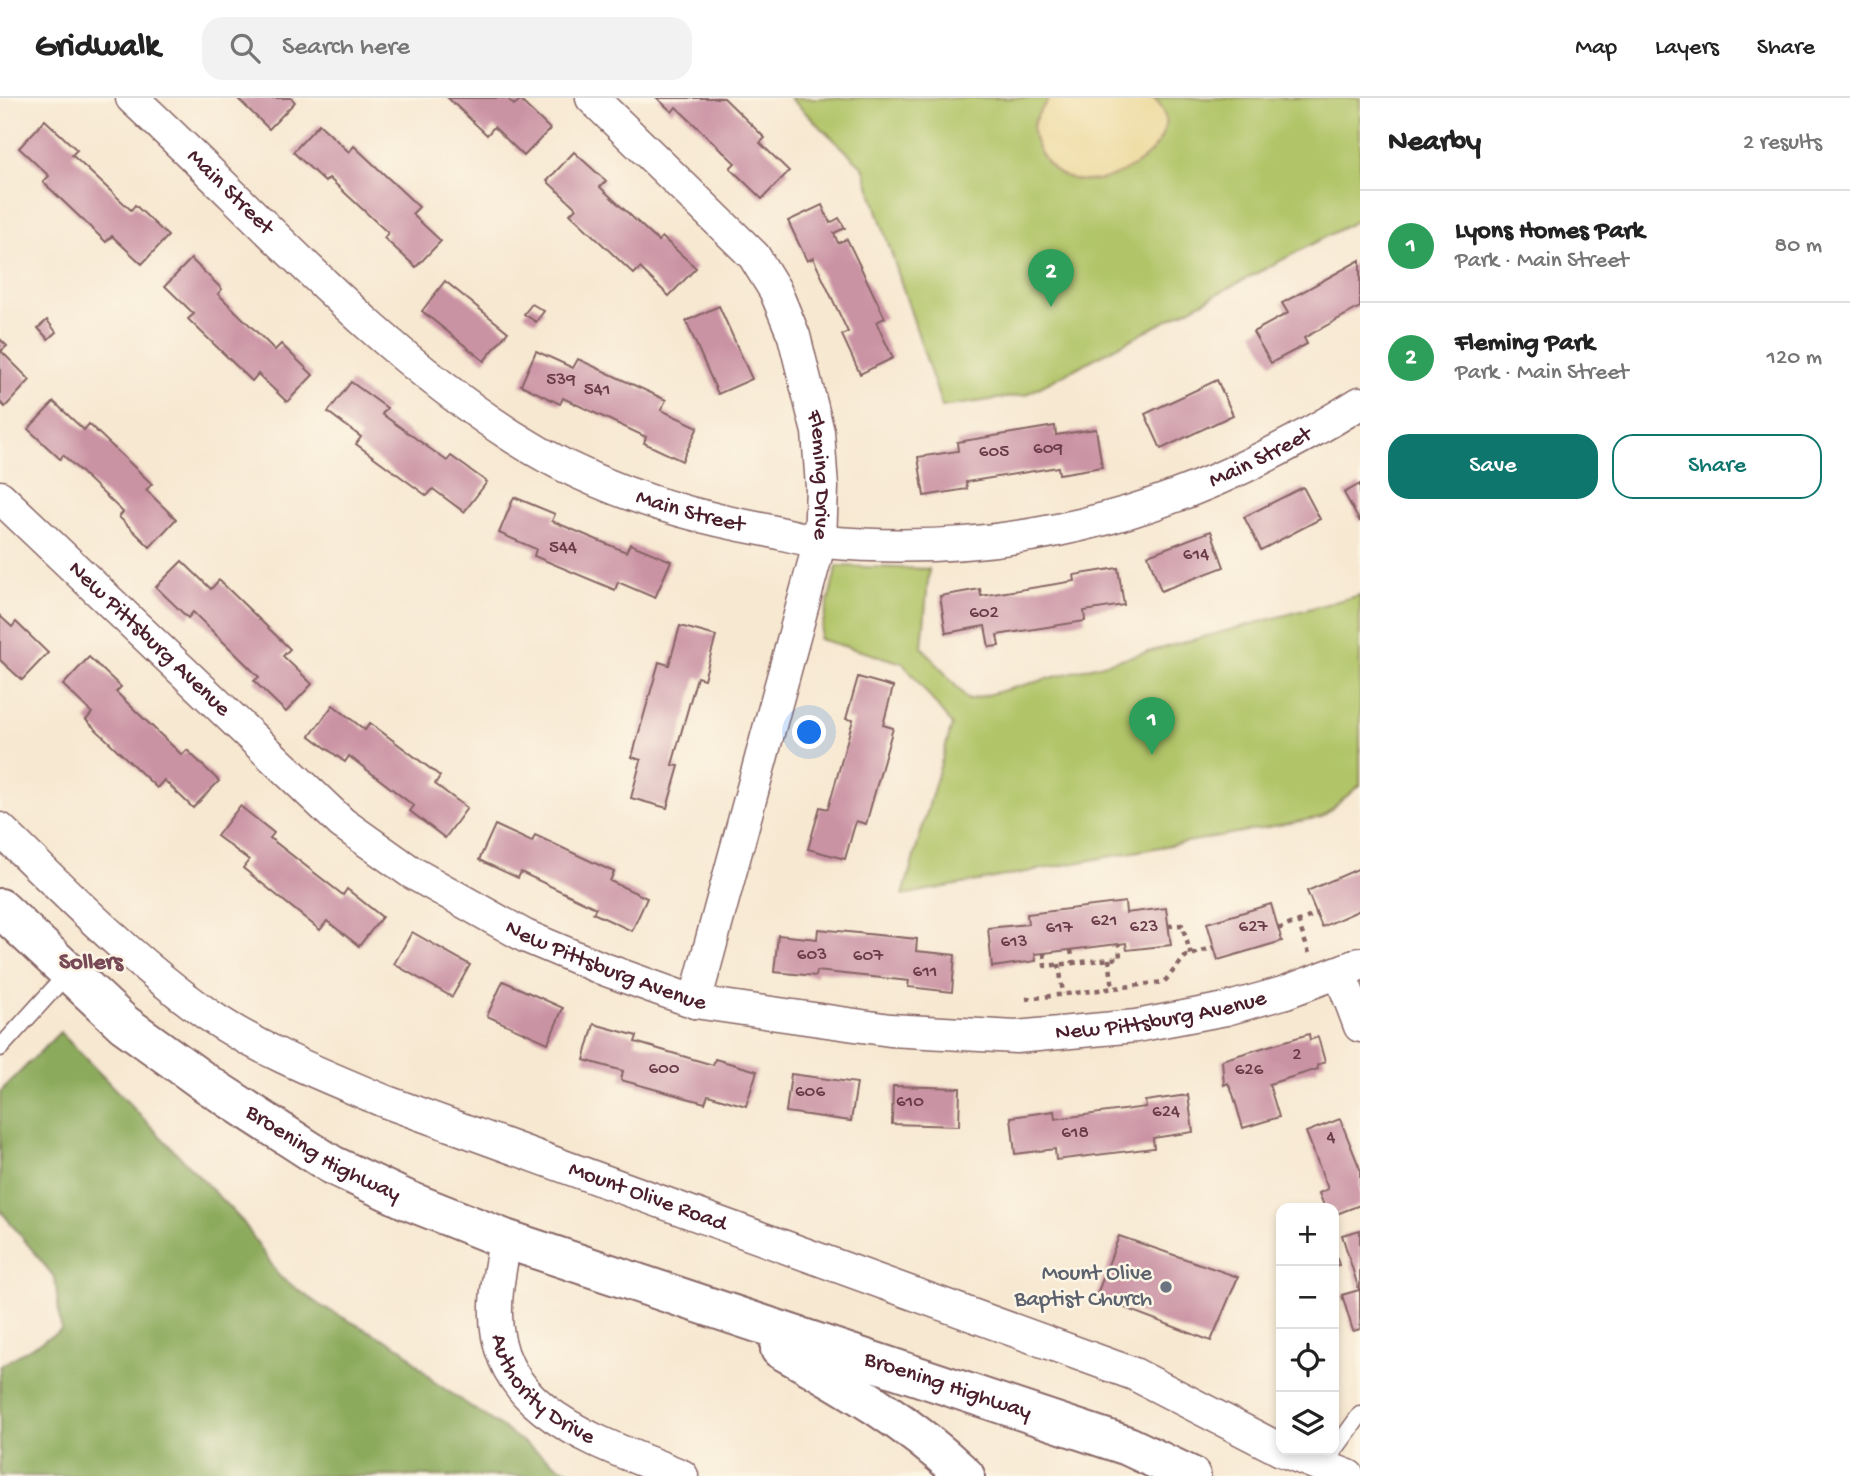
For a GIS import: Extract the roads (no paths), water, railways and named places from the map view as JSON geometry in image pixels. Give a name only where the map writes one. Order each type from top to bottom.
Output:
[{"type":"main road","name":"Broening Highway","points":[[0,908],[68,973],[165,1056],[332,1165],[407,1200],[505,1238],[1128,1446],[1191,1476]]},
{"type":"main road","name":"Broening Highway","points":[[702,1305],[860,1394],[930,1442],[965,1476]]},
{"type":"street","name":"Main Street","points":[[132,98],[407,359],[512,436],[578,472],[627,494],[699,518],[820,541],[906,547],[1050,534],[1181,495],[1308,436],[1360,403]]},
{"type":"street","name":"Fleming Drive","points":[[592,98],[754,256],[775,290],[794,336],[818,432],[820,541],[695,1002]]},
{"type":"street","name":"New Pittsburg Avenue","points":[[0,497],[342,823],[411,872],[525,936],[601,968],[695,1002],[890,1030],[1016,1037],[1136,1026],[1214,1012],[1283,993],[1337,966]]},
{"type":"street","name":"Mount Olive Road","points":[[0,829],[101,927],[173,988],[219,1021],[302,1066],[384,1101],[1134,1374],[1281,1450],[1335,1471]]},
{"type":"street","points":[[1337,966],[1360,1026]]},
{"type":"street","name":"Authority Drive","points":[[505,1238],[496,1308],[503,1361],[516,1384],[534,1403],[567,1426],[682,1476]]},
{"type":"lane","points":[[0,1048],[68,973]]},
{"type":"lane","points":[[1335,1471],[1360,1415]]},
{"type":"place","name":"Fleming Park","points":[[1051,307]]},
{"type":"place","name":"Lyons Homes Park","points":[[1152,755]]},
{"type":"place","name":"Mount Olive Baptist Church","points":[[1166,1287]]},
{"type":"district","name":"Sollers","points":[[91,963]]}]
